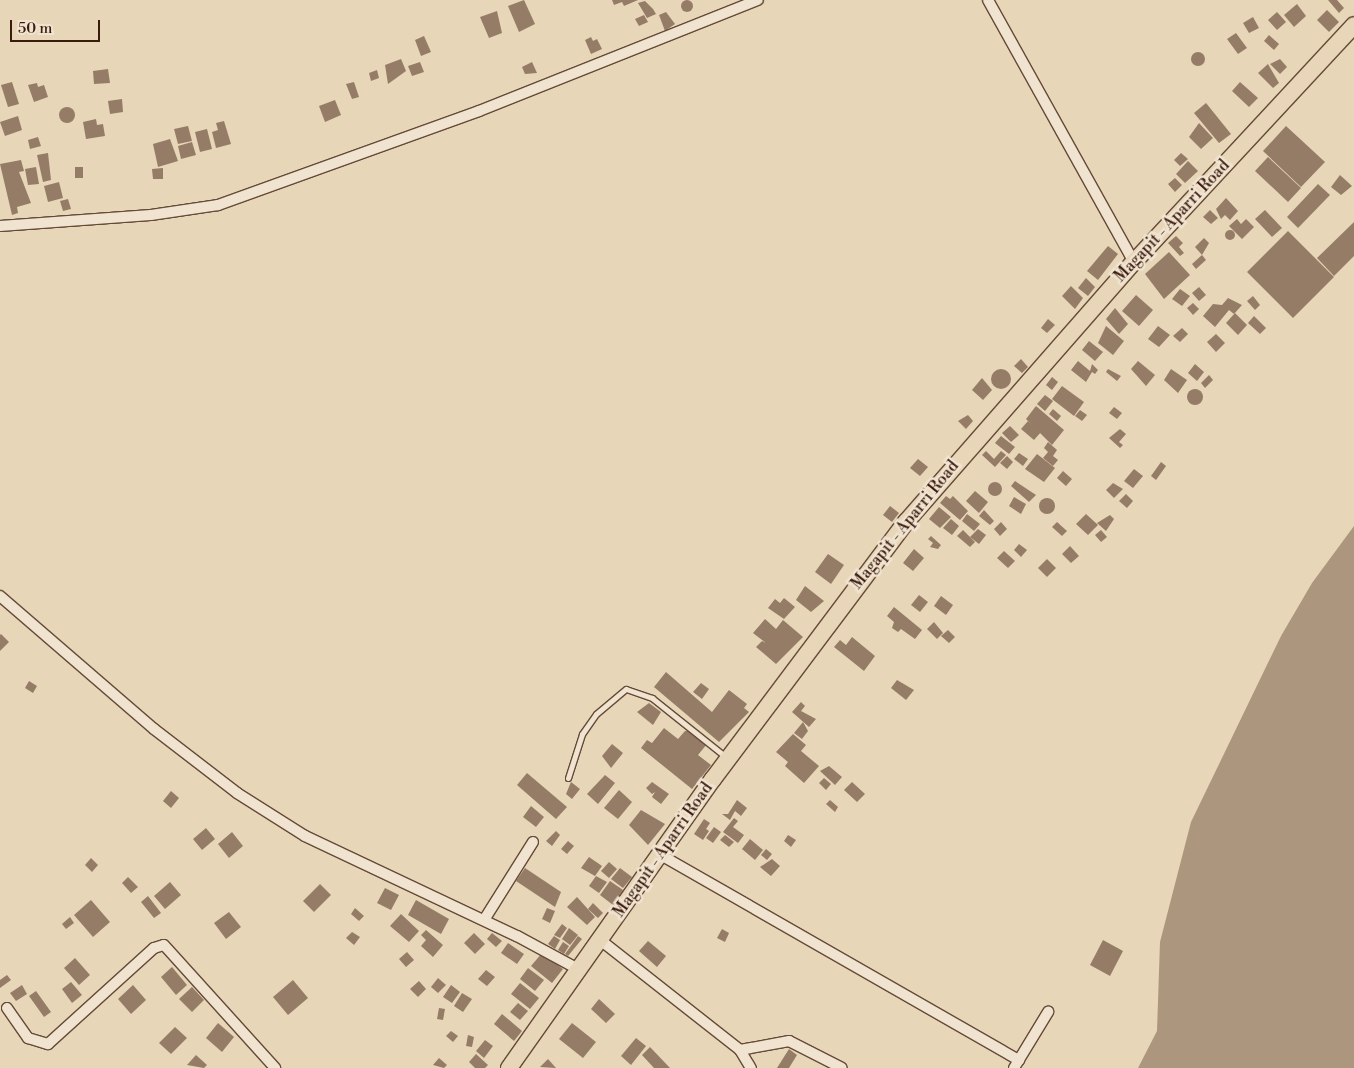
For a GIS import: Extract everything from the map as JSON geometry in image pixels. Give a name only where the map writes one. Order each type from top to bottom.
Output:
[{"type":"main road","name":"Magapit - Aparri Road","points":[[509,1068],[728,758],[849,595],[956,460],[1134,262],[1354,26]]},
{"type":"street","points":[[0,226],[151,216],[218,205],[479,111],[758,0]]},
{"type":"street","points":[[988,0],[1134,262]]},
{"type":"street","points":[[0,596],[154,729],[237,793],[305,836],[484,920],[580,970]]},
{"type":"street","points":[[484,920],[534,842]]},
{"type":"street","points":[[659,854],[1017,1064],[1048,1012]]},
{"type":"street","points":[[599,939],[740,1050],[751,1068]]},
{"type":"street","points":[[7,1008],[28,1038],[48,1044],[154,948],[164,945],[275,1068]]},
{"type":"street","points":[[740,1050],[789,1040],[842,1068]]},
{"type":"lane","points":[[568,778],[582,734],[596,714],[626,689],[652,698],[728,758]]},
{"type":"shaded area","points":[[1354,526],[1354,1068],[1138,1068],[1157,1031],[1160,942],[1191,822],[1281,636],[1312,583]]},
{"type":"building","points":[[524,0],[535,24],[519,32],[508,6]]},
{"type":"building","points":[[612,0],[638,0],[624,6],[622,2],[614,5]]},
{"type":"building","points":[[685,0],[689,0],[693,6],[689,12],[685,12],[681,8],[681,4]]},
{"type":"building","points":[[1328,0],[1337,0],[1344,8],[1339,13]]},
{"type":"building","points":[[645,1],[656,14],[647,18],[638,3]]},
{"type":"building","points":[[1297,4],[1306,16],[1294,27],[1284,15]]},
{"type":"building","points":[[1327,10],[1339,22],[1329,32],[1317,20]]},
{"type":"building","points":[[497,11],[502,33],[489,38],[480,17]]},
{"type":"building","points":[[666,12],[675,24],[665,31],[659,15]]},
{"type":"building","points":[[1277,12],[1286,22],[1277,30],[1268,20]]},
{"type":"building","points":[[644,15],[648,22],[639,26],[635,19]]},
{"type":"building","points":[[1253,17],[1259,28],[1249,33],[1243,23]]},
{"type":"building","points":[[1236,33],[1247,48],[1238,54],[1227,39]]},
{"type":"building","points":[[1269,35],[1279,44],[1274,50],[1264,41]]},
{"type":"building","points":[[424,36],[431,52],[421,56],[415,40]]},
{"type":"building","points":[[591,37],[593,41],[597,39],[602,49],[591,54],[585,40]]},
{"type":"building","points":[[1198,52],[1203,54],[1205,59],[1203,64],[1198,66],[1193,64],[1191,59],[1193,54]]},
{"type":"building","points":[[401,59],[406,71],[388,84],[385,65]]},
{"type":"building","points":[[1280,59],[1287,67],[1280,74],[1270,64]]},
{"type":"building","points":[[420,62],[424,72],[412,76],[408,66]]},
{"type":"building","points":[[532,62],[537,73],[525,74],[522,67]]},
{"type":"building","points":[[1268,64],[1279,83],[1273,88],[1258,73]]},
{"type":"building","points":[[108,69],[110,83],[94,84],[93,71]]},
{"type":"building","points":[[377,70],[379,78],[371,81],[369,73]]},
{"type":"building","points":[[12,82],[19,104],[8,107],[1,85]]},
{"type":"building","points":[[354,82],[359,97],[352,99],[346,84]]},
{"type":"building","points":[[1240,82],[1258,98],[1249,107],[1232,91]]},
{"type":"building","points":[[37,83],[38,87],[44,85],[48,97],[34,102],[28,85]]},
{"type":"building","points":[[122,99],[123,112],[110,114],[108,101]]},
{"type":"building","points":[[335,100],[341,115],[325,122],[319,106]]},
{"type":"building","points":[[1206,103],[1231,134],[1219,143],[1194,113]]},
{"type":"building","points":[[67,107],[73,109],[75,115],[73,121],[67,123],[61,121],[59,115],[61,109]]},
{"type":"building","points":[[18,116],[22,130],[5,136],[0,122]]},
{"type":"building","points":[[96,119],[97,125],[103,124],[105,136],[86,139],[83,122]]},
{"type":"building","points":[[224,121],[231,144],[216,148],[212,132],[218,130],[216,123]]},
{"type":"building","points":[[1199,123],[1213,138],[1201,149],[1189,137]]},
{"type":"building","points":[[188,126],[192,141],[178,144],[174,129]]},
{"type":"building","points":[[1286,126],[1325,162],[1301,187],[1263,151]]},
{"type":"building","points":[[207,129],[212,149],[200,152],[195,132]]},
{"type":"building","points":[[38,137],[41,146],[30,149],[28,140]]},
{"type":"building","points":[[170,139],[178,161],[158,167],[153,144]]},
{"type":"building","points":[[192,142],[196,155],[181,159],[178,146]]},
{"type":"building","points":[[48,153],[51,180],[43,182],[37,155]]},
{"type":"building","points":[[1181,153],[1188,159],[1180,166],[1174,160]]},
{"type":"building","points":[[1268,157],[1301,188],[1288,202],[1255,171]]},
{"type":"building","points":[[21,160],[24,171],[19,172],[31,203],[17,207],[18,213],[12,215],[0,164]]},
{"type":"building","points":[[1188,161],[1198,171],[1185,183],[1176,174]]},
{"type":"building","points":[[36,167],[39,184],[28,185],[25,169]]},
{"type":"building","points":[[75,167],[83,167],[83,178],[75,178]]},
{"type":"building","points":[[163,168],[163,179],[153,179],[152,169]]},
{"type":"building","points":[[1340,175],[1352,186],[1341,195],[1331,187]]},
{"type":"building","points":[[1175,178],[1182,185],[1175,192],[1168,184]]},
{"type":"building","points":[[59,182],[63,198],[48,202],[44,186]]},
{"type":"building","points":[[1318,184],[1330,195],[1298,228],[1287,217]]},
{"type":"building","points":[[1226,198],[1238,211],[1230,220],[1225,215],[1221,219],[1216,209]]},
{"type":"building","points":[[68,199],[71,209],[63,211],[60,201]]},
{"type":"building","points":[[1210,210],[1218,218],[1211,224],[1203,217]]},
{"type":"building","points":[[1265,210],[1282,228],[1272,237],[1255,219]]},
{"type":"building","points":[[1237,219],[1241,224],[1246,219],[1254,227],[1242,239],[1229,226]]},
{"type":"building","points":[[1354,222],[1354,256],[1334,276],[1317,258]]},
{"type":"building","points":[[1230,230],[1235,235],[1230,240],[1225,235]]},
{"type":"building","points":[[1288,231],[1334,277],[1293,318],[1247,272]]},
{"type":"building","points":[[1176,236],[1183,243],[1179,247],[1184,253],[1180,256],[1168,243]]},
{"type":"building","points":[[1204,238],[1209,243],[1202,255],[1195,247]]},
{"type":"building","points":[[1108,246],[1118,254],[1098,280],[1087,271]]},
{"type":"building","points":[[1169,252],[1190,275],[1164,299],[1145,274]]},
{"type":"building","points":[[1202,255],[1206,260],[1196,269],[1192,264]]},
{"type":"building","points":[[1086,278],[1095,287],[1088,296],[1078,288]]},
{"type":"building","points":[[1071,286],[1083,298],[1075,309],[1062,296]]},
{"type":"building","points":[[1199,287],[1206,295],[1199,301],[1192,293]]},
{"type":"building","points":[[1180,289],[1190,296],[1182,306],[1172,299]]},
{"type":"building","points":[[1136,295],[1153,310],[1139,326],[1122,311]]},
{"type":"building","points":[[1253,296],[1260,305],[1255,310],[1247,301]]},
{"type":"building","points":[[1228,298],[1242,305],[1234,314],[1229,310],[1215,327],[1203,316],[1213,304],[1222,305]]},
{"type":"building","points":[[1193,303],[1199,309],[1193,315],[1187,308]]},
{"type":"building","points":[[1115,308],[1128,324],[1119,334],[1106,319]]},
{"type":"building","points":[[1235,313],[1247,325],[1238,335],[1226,323]]},
{"type":"building","points":[[1254,316],[1266,328],[1260,334],[1248,323]]},
{"type":"building","points":[[1048,319],[1055,325],[1047,333],[1041,328]]},
{"type":"building","points":[[1106,326],[1124,341],[1113,355],[1098,343]]},
{"type":"building","points":[[1158,326],[1170,335],[1159,347],[1148,339]]},
{"type":"building","points":[[1182,328],[1188,334],[1180,342],[1173,336]]},
{"type":"building","points":[[1216,334],[1225,343],[1216,352],[1207,342]]},
{"type":"building","points":[[1089,341],[1103,352],[1095,361],[1082,350]]},
{"type":"building","points":[[1021,359],[1028,367],[1022,373],[1014,366]]},
{"type":"building","points":[[1078,361],[1090,371],[1092,364],[1098,370],[1095,374],[1092,372],[1086,382],[1071,370]]},
{"type":"building","points":[[1138,361],[1155,375],[1146,386],[1131,369]]},
{"type":"building","points":[[1195,364],[1204,372],[1197,381],[1188,373]]},
{"type":"building","points":[[1001,369],[1008,372],[1011,379],[1008,386],[1001,389],[994,386],[991,379],[994,372]]},
{"type":"building","points":[[1108,369],[1121,376],[1117,381],[1106,372]]},
{"type":"building","points":[[1171,369],[1187,380],[1178,393],[1164,380]]},
{"type":"building","points":[[1209,375],[1213,380],[1205,388],[1201,383]]},
{"type":"building","points":[[1052,377],[1058,382],[1052,390],[1046,385]]},
{"type":"building","points":[[982,378],[992,390],[983,400],[972,390]]},
{"type":"building","points":[[1062,386],[1084,402],[1074,416],[1052,399]]},
{"type":"building","points":[[1195,389],[1201,391],[1203,397],[1201,403],[1195,405],[1189,403],[1187,397],[1189,391]]},
{"type":"building","points":[[1045,395],[1053,401],[1045,411],[1037,404]]},
{"type":"building","points":[[1036,406],[1064,430],[1052,445],[1026,419]]},
{"type":"building","points":[[1114,407],[1122,413],[1117,419],[1109,413]]},
{"type":"building","points":[[1053,409],[1061,416],[1057,421],[1049,414]]},
{"type":"building","points":[[1080,410],[1087,415],[1082,421],[1075,416]]},
{"type":"building","points":[[968,415],[973,421],[966,429],[958,421]]},
{"type":"building","points":[[1028,421],[1041,432],[1034,440],[1021,429]]},
{"type":"building","points":[[1010,426],[1019,435],[1011,442],[1002,433]]},
{"type":"building","points":[[1120,429],[1126,434],[1119,442],[1123,445],[1120,448],[1109,438]]},
{"type":"building","points":[[1001,436],[1015,447],[1009,454],[995,443]]},
{"type":"building","points":[[1048,442],[1057,450],[1053,456],[1058,460],[1053,466],[1043,458],[1048,452],[1044,448]]},
{"type":"building","points":[[986,451],[994,459],[1001,451],[1006,455],[995,467],[982,455]]},
{"type":"building","points":[[1019,453],[1028,459],[1023,466],[1014,459]]},
{"type":"building","points":[[1037,454],[1055,468],[1044,482],[1025,469]]},
{"type":"building","points":[[1007,456],[1013,462],[1007,469],[1000,463]]},
{"type":"building","points":[[918,459],[928,467],[920,476],[910,468]]},
{"type":"building","points":[[1161,462],[1166,466],[1156,480],[1151,476]]},
{"type":"building","points":[[1134,469],[1143,476],[1133,488],[1124,481]]},
{"type":"building","points":[[1063,471],[1072,479],[1066,486],[1057,478]]},
{"type":"building","points":[[1015,481],[1036,495],[1029,502],[1011,486]]},
{"type":"building","points":[[992,482],[998,482],[1002,489],[998,496],[992,496],[988,492],[988,486]]},
{"type":"building","points":[[1113,483],[1123,489],[1114,498],[1106,490]]},
{"type":"building","points":[[975,491],[988,502],[979,513],[966,501]]},
{"type":"building","points":[[1126,494],[1133,501],[1127,508],[1119,501]]},
{"type":"building","points":[[946,496],[950,499],[953,496],[968,511],[960,520],[940,503]]},
{"type":"building","points":[[1014,497],[1026,504],[1021,514],[1009,506]]},
{"type":"building","points":[[1044,498],[1050,498],[1055,503],[1053,512],[1044,514],[1039,509],[1039,503]]},
{"type":"building","points":[[890,506],[899,513],[892,522],[883,515]]},
{"type":"building","points":[[939,507],[951,517],[940,528],[929,519]]},
{"type":"building","points":[[984,510],[994,521],[990,525],[979,516]]},
{"type":"building","points":[[967,514],[980,524],[974,531],[962,521]]},
{"type":"building","points":[[1086,514],[1098,525],[1088,535],[1076,524]]},
{"type":"building","points":[[1110,515],[1114,519],[1106,531],[1097,523]]},
{"type":"building","points":[[951,519],[959,526],[952,535],[943,528]]},
{"type":"building","points":[[1001,522],[1007,529],[1000,536],[994,529]]},
{"type":"building","points":[[1057,522],[1067,531],[1062,536],[1052,527]]},
{"type":"building","points":[[978,529],[986,535],[979,544],[970,537]]},
{"type":"building","points":[[963,530],[975,542],[970,547],[957,536]]},
{"type":"building","points":[[1101,530],[1107,537],[1101,542],[1095,535]]},
{"type":"building","points":[[931,536],[941,545],[938,549],[930,547],[933,543],[928,539]]},
{"type":"building","points":[[1019,544],[1027,550],[1021,557],[1014,550]]},
{"type":"building","points":[[1070,546],[1079,556],[1071,563],[1062,554]]},
{"type":"building","points":[[914,549],[924,558],[913,571],[903,563]]},
{"type":"building","points":[[1004,551],[1015,561],[1008,568],[997,558]]},
{"type":"building","points":[[828,554],[844,565],[831,584],[815,572]]},
{"type":"building","points":[[1047,559],[1056,568],[1047,577],[1038,568]]},
{"type":"building","points":[[805,586],[824,601],[811,612],[796,600]]},
{"type":"building","points":[[919,595],[928,602],[920,612],[911,605]]},
{"type":"building","points":[[941,596],[953,605],[946,615],[934,606]]},
{"type":"building","points":[[784,598],[795,607],[784,619],[768,608],[775,599],[780,603]]},
{"type":"building","points":[[894,607],[922,630],[915,639],[901,629],[898,632],[892,628],[894,622],[887,616]]},
{"type":"building","points":[[765,619],[776,629],[783,620],[803,637],[776,664],[756,647],[762,641],[766,643],[753,633]]},
{"type":"building","points":[[934,622],[943,633],[937,639],[927,629]]},
{"type":"building","points":[[948,630],[955,637],[949,643],[941,636]]},
{"type":"building","points":[[0,635],[9,642],[0,651]]},
{"type":"building","points":[[852,637],[875,656],[864,671],[834,647],[840,640],[846,645]]},
{"type":"building","points":[[666,672],[712,712],[729,690],[747,704],[744,708],[749,712],[719,742],[654,687]]},
{"type":"building","points":[[897,680],[914,690],[906,700],[891,688]]},
{"type":"building","points":[[29,681],[37,686],[33,693],[25,688]]},
{"type":"building","points":[[701,683],[709,689],[702,699],[693,692]]},
{"type":"building","points":[[801,702],[805,706],[801,711],[816,719],[809,727],[792,712]]},
{"type":"building","points":[[649,703],[661,712],[653,725],[637,712]]},
{"type":"building","points":[[803,722],[808,731],[802,739],[794,733]]},
{"type":"building","points":[[664,728],[678,739],[685,731],[690,731],[707,744],[698,755],[711,765],[692,789],[641,748],[647,740],[652,743]]},
{"type":"building","points":[[793,734],[806,745],[801,751],[819,766],[804,783],[785,766],[788,762],[776,752]]},
{"type":"building","points":[[612,744],[623,753],[611,768],[602,756]]},
{"type":"building","points":[[829,766],[842,777],[835,785],[820,771]]},
{"type":"building","points":[[527,773],[567,807],[556,819],[517,785]]},
{"type":"building","points":[[605,775],[615,783],[598,804],[587,794]]},
{"type":"building","points":[[824,778],[831,784],[826,790],[819,783]]},
{"type":"building","points":[[571,782],[580,789],[572,799],[566,794]]},
{"type":"building","points":[[652,782],[669,794],[661,804],[652,797],[655,792],[652,794],[646,788]]},
{"type":"building","points":[[852,782],[865,794],[857,802],[844,790]]},
{"type":"building","points":[[619,790],[632,802],[618,819],[604,808]]},
{"type":"building","points":[[171,791],[179,798],[171,808],[163,801]]},
{"type":"building","points":[[737,800],[747,808],[741,816],[735,811],[730,820],[722,814],[728,814]]},
{"type":"building","points":[[830,800],[838,807],[835,812],[826,804]]},
{"type":"building","points":[[531,806],[544,817],[536,827],[523,817]]},
{"type":"building","points":[[641,810],[665,824],[648,845],[629,825]]},
{"type":"building","points":[[734,818],[738,821],[733,827],[744,835],[738,843],[723,832]]},
{"type":"building","points":[[704,819],[710,823],[706,829],[709,831],[703,840],[694,834]]},
{"type":"building","points":[[714,827],[721,832],[713,843],[706,838]]},
{"type":"building","points":[[206,828],[215,839],[202,850],[193,839]]},
{"type":"building","points":[[556,831],[560,835],[552,846],[546,841]]},
{"type":"building","points":[[232,832],[243,846],[229,858],[218,844]]},
{"type":"building","points":[[725,835],[734,842],[729,847],[720,840]]},
{"type":"building","points":[[788,835],[796,840],[791,847],[784,841]]},
{"type":"building","points":[[750,839],[763,850],[755,860],[742,849]]},
{"type":"building","points":[[568,841],[574,846],[567,854],[561,849]]},
{"type":"building","points":[[766,849],[772,854],[767,860],[761,855]]},
{"type":"building","points":[[589,857],[602,866],[595,876],[581,868]]},
{"type":"building","points":[[91,858],[98,865],[92,872],[85,865]]},
{"type":"building","points":[[772,859],[780,866],[771,876],[760,867]]},
{"type":"building","points":[[609,862],[617,869],[609,878],[601,871]]},
{"type":"building","points":[[525,868],[561,892],[555,907],[516,881]]},
{"type":"building","points":[[620,868],[632,877],[623,888],[611,879]]},
{"type":"building","points":[[596,876],[607,882],[599,893],[589,886]]},
{"type":"building","points":[[128,877],[138,887],[131,893],[122,883]]},
{"type":"building","points":[[610,881],[623,890],[613,905],[600,895]]},
{"type":"building","points":[[170,882],[181,895],[165,909],[154,896]]},
{"type":"building","points":[[320,884],[331,895],[314,912],[303,901]]},
{"type":"building","points":[[385,888],[399,895],[391,910],[377,903]]},
{"type":"building","points":[[148,896],[161,913],[154,918],[141,902]]},
{"type":"building","points":[[577,897],[595,917],[587,925],[567,907]]},
{"type":"building","points":[[91,900],[110,922],[93,937],[74,915]]},
{"type":"building","points":[[416,900],[449,919],[441,934],[408,915]]},
{"type":"building","points":[[593,903],[603,913],[598,918],[588,909]]},
{"type":"building","points":[[355,908],[364,916],[359,921],[351,914]]},
{"type":"building","points":[[547,908],[555,911],[550,923],[542,919]]},
{"type":"building","points":[[229,912],[241,927],[226,939],[214,923]]},
{"type":"building","points":[[401,914],[419,931],[409,942],[390,926]]},
{"type":"building","points":[[70,917],[74,923],[66,929],[62,924]]},
{"type":"building","points":[[562,924],[567,928],[560,938],[554,935]]},
{"type":"building","points":[[569,928],[578,935],[570,945],[562,939]]},
{"type":"building","points":[[722,929],[729,933],[725,942],[717,938]]},
{"type":"building","points":[[426,930],[443,945],[433,957],[421,946],[426,940],[421,935]]},
{"type":"building","points":[[352,932],[360,937],[354,945],[346,938]]},
{"type":"building","points":[[474,933],[485,944],[475,954],[464,943]]},
{"type":"building","points":[[492,933],[502,941],[496,947],[487,939]]},
{"type":"building","points":[[554,936],[560,940],[555,949],[548,944]]},
{"type":"building","points":[[578,936],[582,939],[568,956],[565,954]]},
{"type":"building","points":[[1103,940],[1123,951],[1110,976],[1090,965]]},
{"type":"building","points":[[648,941],[666,956],[657,967],[639,951]]},
{"type":"building","points":[[563,942],[569,946],[564,954],[558,950]]},
{"type":"building","points":[[508,943],[524,954],[517,964],[501,953]]},
{"type":"building","points":[[407,952],[414,960],[406,967],[399,959]]},
{"type":"building","points":[[542,953],[563,969],[552,983],[531,966]]},
{"type":"building","points":[[75,958],[90,975],[79,985],[64,968]]},
{"type":"building","points":[[172,967],[187,985],[176,995],[161,977]]},
{"type":"building","points":[[528,968],[544,980],[535,991],[520,979]]},
{"type":"building","points":[[486,970],[495,977],[487,986],[478,979]]},
{"type":"building","points":[[7,975],[11,980],[0,988],[0,980]]},
{"type":"building","points":[[438,978],[446,985],[438,993],[431,987]]},
{"type":"building","points":[[293,980],[308,998],[288,1015],[273,997]]},
{"type":"building","points":[[419,981],[426,989],[418,997],[410,989]]},
{"type":"building","points":[[71,982],[82,995],[72,1003],[62,989]]},
{"type":"building","points":[[520,983],[539,998],[530,1009],[511,994]]},
{"type":"building","points":[[22,985],[27,994],[16,1001],[10,993]]},
{"type":"building","points":[[133,985],[146,1000],[131,1014],[118,999]]},
{"type":"building","points":[[451,985],[460,992],[452,1003],[443,997]]},
{"type":"building","points":[[192,987],[204,1000],[192,1012],[179,999]]},
{"type":"building","points":[[36,991],[51,1012],[44,1017],[29,996]]},
{"type":"building","points":[[462,993],[472,999],[463,1012],[454,1006]]},
{"type":"building","points":[[599,999],[615,1014],[606,1023],[591,1009]]},
{"type":"building","points":[[518,1003],[528,1011],[520,1020],[510,1012]]},
{"type":"building","points":[[439,1008],[445,1009],[443,1020],[437,1019]]},
{"type":"building","points":[[502,1014],[522,1031],[514,1041],[494,1024]]},
{"type":"building","points":[[218,1023],[234,1037],[222,1052],[206,1038]]},
{"type":"building","points":[[572,1023],[596,1042],[583,1058],[559,1039]]},
{"type":"building","points":[[175,1027],[187,1038],[171,1054],[159,1043]]},
{"type":"building","points":[[451,1031],[458,1036],[453,1042],[446,1036]]},
{"type":"building","points":[[468,1035],[474,1037],[472,1047],[466,1046]]},
{"type":"building","points":[[636,1038],[646,1046],[631,1065],[621,1056]]},
{"type":"building","points":[[485,1040],[493,1046],[484,1058],[476,1051]]},
{"type":"building","points":[[650,1047],[670,1068],[654,1068],[642,1055]]},
{"type":"building","points":[[789,1049],[797,1055],[789,1068],[777,1068]]},
{"type":"building","points":[[476,1054],[488,1065],[485,1068],[475,1068],[469,1062]]},
{"type":"building","points":[[196,1055],[207,1065],[204,1068],[187,1065]]},
{"type":"building","points":[[439,1058],[447,1065],[444,1068],[433,1065]]},
{"type":"building","points":[[548,1059],[556,1068],[540,1067]]}]
